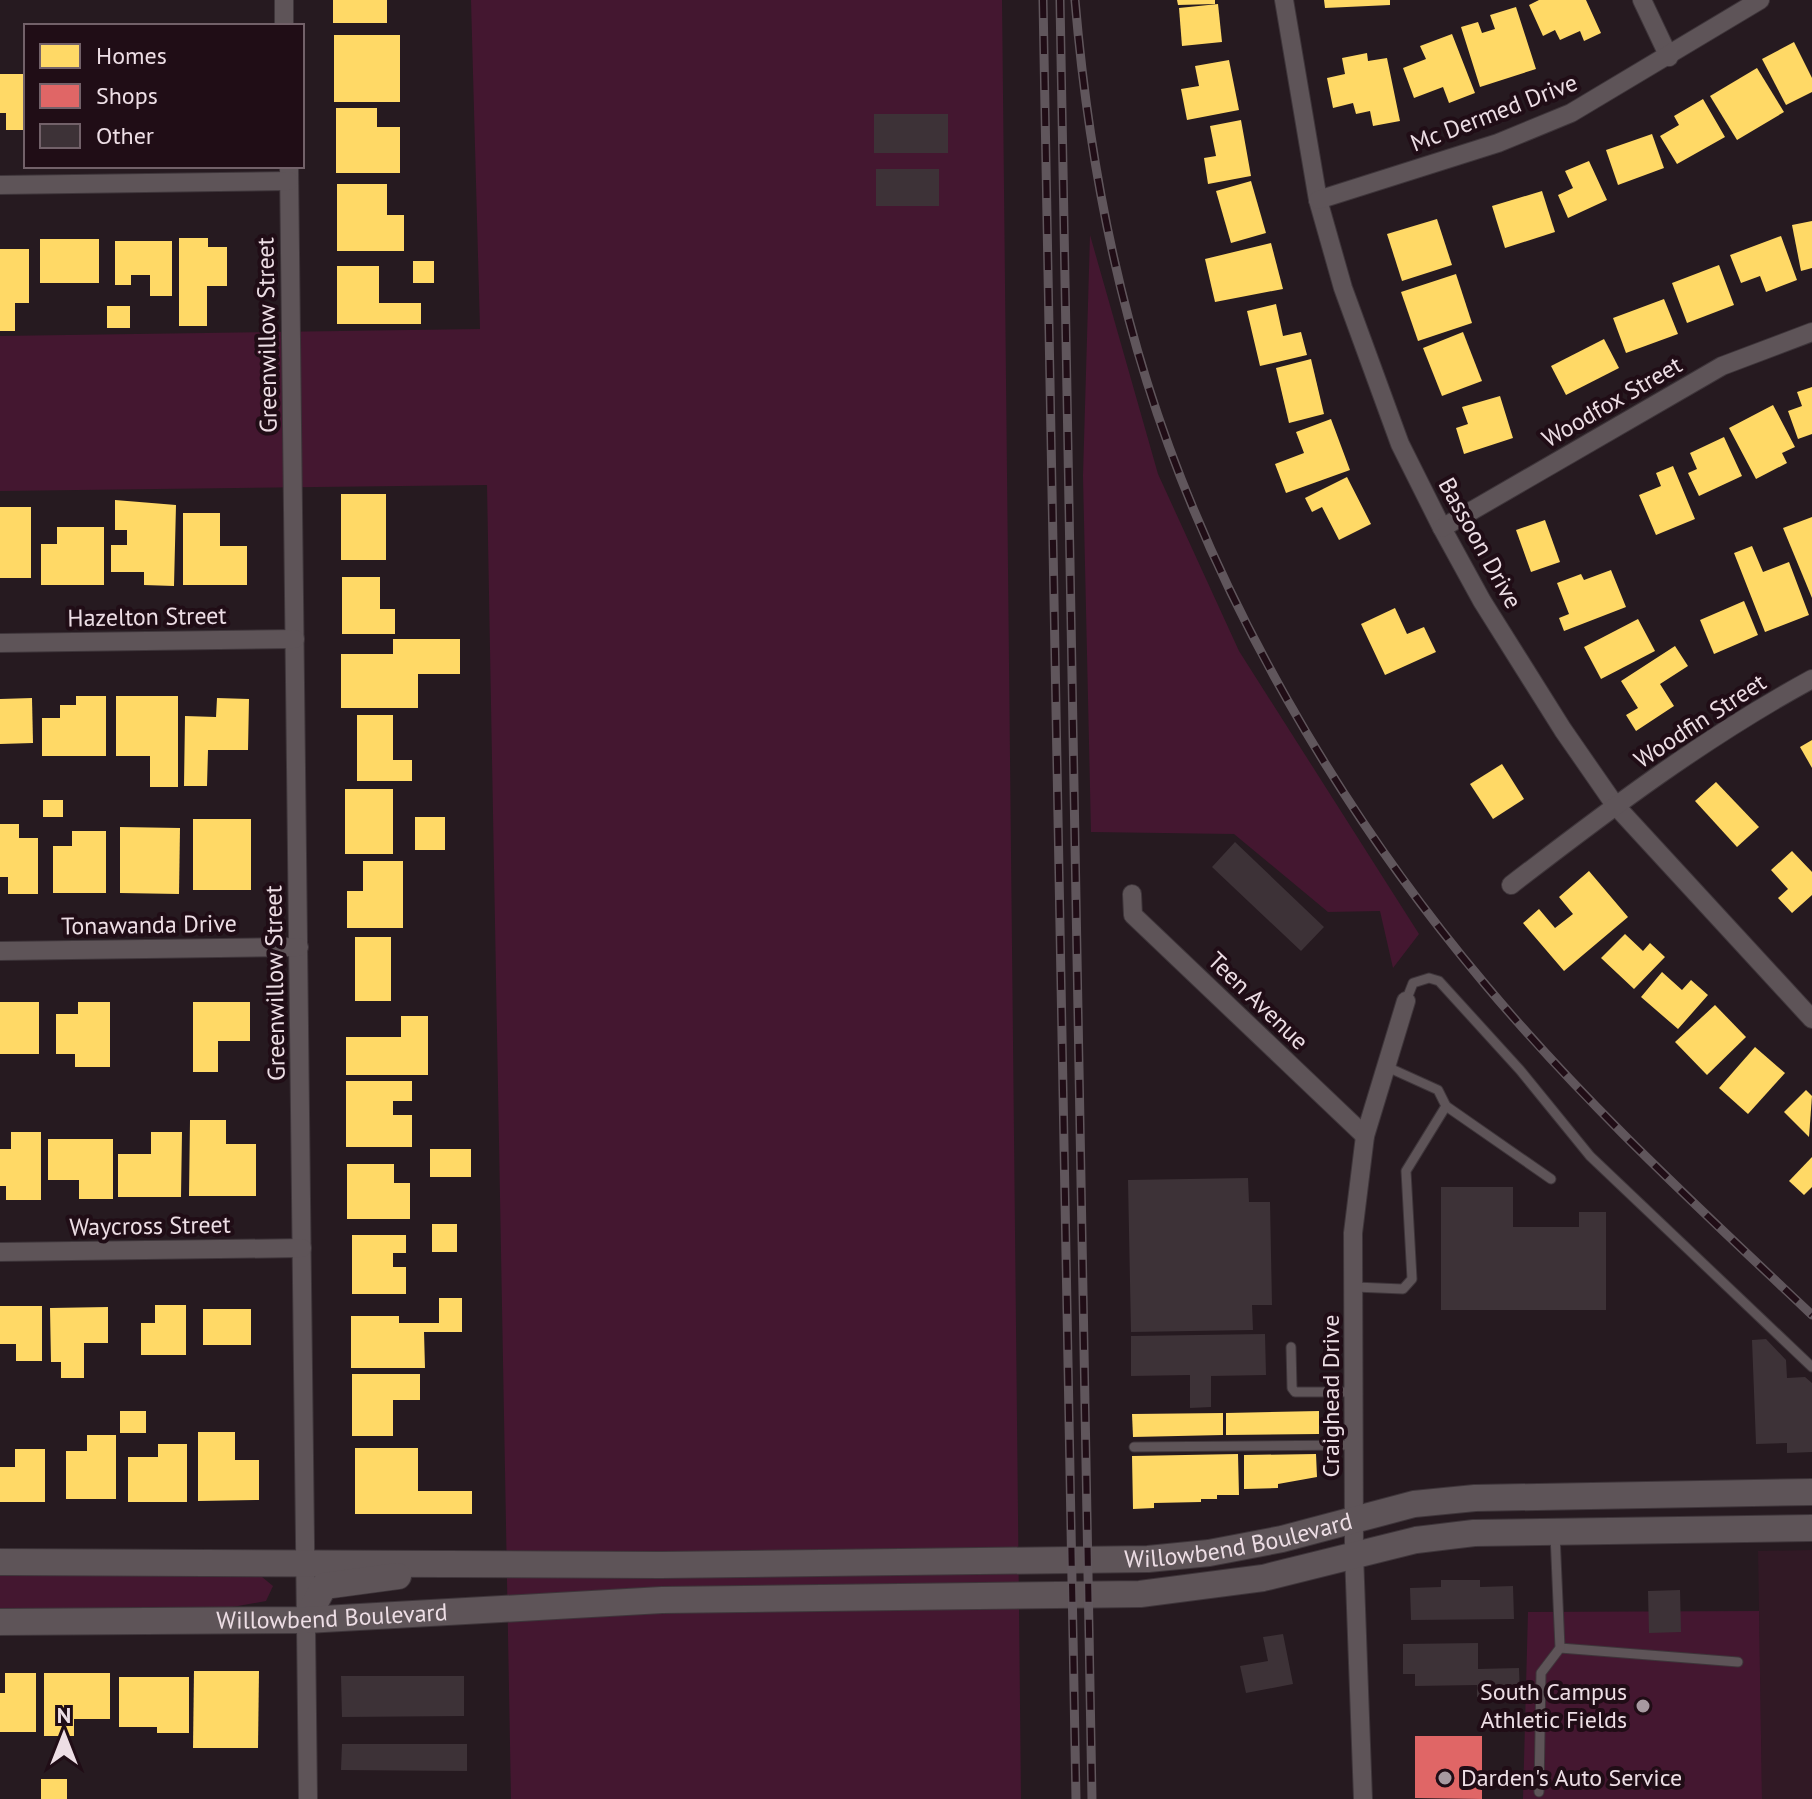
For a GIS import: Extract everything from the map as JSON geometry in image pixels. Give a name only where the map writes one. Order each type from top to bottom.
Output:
[{"type":"main road","name":"Willowbend Boulevard","points":[[0,1562],[306,1560],[661,1565],[1148,1559],[1209,1553],[1282,1539],[1414,1504],[1519,1498],[1812,1492]]},
{"type":"main road","points":[[1701,1494],[1701,1529]]},
{"type":"main road","points":[[1519,1498],[1520,1532]]},
{"type":"main road","name":"Willowbend Boulevard","points":[[0,1622],[306,1620],[662,1600],[1140,1594],[1263,1578],[1416,1540],[1520,1532],[1812,1528]]},
{"type":"main road","points":[[306,1620],[324,1586],[370,1578],[424,1575],[472,1562]]},
{"type":"main road","points":[[661,1565],[662,1600]]},
{"type":"street","points":[[284,0],[284,24]]},
{"type":"street","name":"Bassoon Drive","points":[[1284,0],[1318,200],[1343,288],[1400,444],[1442,528],[1482,601],[1563,730],[1615,805],[1812,1019]]},
{"type":"street","points":[[1642,0],[1669,57]]},
{"type":"street","name":"Mc Dermed Drive","points":[[1318,200],[1498,143],[1571,113],[1760,0]]},
{"type":"street","points":[[0,185],[289,174]]},
{"type":"street","name":"Greenwillow Street","points":[[289,174],[308,1799]]},
{"type":"street","name":"Woodfox Street","points":[[1442,528],[1722,366],[1812,332]]},
{"type":"street","name":"Hazelton Street","points":[[0,643],[295,639]]},
{"type":"street","name":"Woodfin Street","points":[[1615,805],[1812,679]]},
{"type":"street","points":[[1511,885],[1615,805]]},
{"type":"street","name":"Teen Avenue","points":[[1132,894],[1133,915],[1365,1136]]},
{"type":"street","name":"Tonawanda Drive","points":[[0,951],[299,947]]},
{"type":"street","name":"Craighead Drive","points":[[1363,1799],[1354,1554],[1353,1233],[1365,1136],[1406,1001]]},
{"type":"street","name":"Waycross Street","points":[[0,1252],[302,1248]]},
{"type":"lane","points":[[1406,1001],[1413,983],[1429,978],[1439,981],[1520,1070],[1590,1156],[1812,1367]]},
{"type":"lane","points":[[1385,1066],[1438,1090],[1446,1106],[1551,1179]]},
{"type":"lane","points":[[1355,1287],[1403,1289],[1412,1279],[1406,1171],[1446,1106]]},
{"type":"lane","points":[[1291,1347],[1292,1388],[1295,1392],[1355,1392]]},
{"type":"lane","points":[[1134,1447],[1355,1445]]},
{"type":"lane","points":[[1539,1792],[1541,1673],[1560,1648],[1554,1531]]},
{"type":"lane","points":[[1560,1648],[1738,1662]]},
{"type":"shaded area","points":[[471,0],[1002,0],[1021,1799],[511,1799],[487,485],[0,491],[0,336],[480,329]]},
{"type":"shaded area","points":[[1090,235],[1158,474],[1239,651],[1419,934],[1393,968],[1380,911],[1328,912],[1234,834],[1091,832],[1083,476]]},
{"type":"shaded area","points":[[1812,1550],[1812,1799],[1762,1799],[1758,1551]]},
{"type":"shaded area","points":[[0,1572],[256,1572],[273,1586],[266,1601],[227,1608],[0,1611]]},
{"type":"shaded area","name":"South Campus Athletic Fields","points":[[1759,1611],[1762,1799],[1523,1799],[1528,1612]]},
{"type":"building: Homes","points":[[333,0],[387,0],[387,23],[333,23]]},
{"type":"building: Homes","points":[[1177,0],[1215,0],[1215,4],[1178,5]]},
{"type":"building: Homes","points":[[1324,0],[1390,0],[1390,5],[1325,8]]},
{"type":"building: Homes","points":[[1539,0],[1586,0],[1601,33],[1584,41],[1580,31],[1560,40],[1555,30],[1543,36],[1529,5]]},
{"type":"building: Homes","points":[[1218,4],[1222,42],[1182,46],[1179,8]]},
{"type":"building: Homes","points":[[1516,7],[1536,69],[1480,87],[1461,27],[1478,22],[1482,33],[1495,29],[1490,15]]},
{"type":"building: Homes","points":[[1452,34],[1475,93],[1449,103],[1443,87],[1414,98],[1403,68],[1426,59],[1420,46]]},
{"type":"building: Homes","points":[[334,35],[400,35],[400,102],[334,102]]},
{"type":"building: Homes","points":[[1794,42],[1812,78],[1812,92],[1786,105],[1762,59]]},
{"type":"building: Homes","points":[[1367,53],[1368,61],[1387,58],[1400,121],[1373,126],[1370,111],[1356,114],[1353,103],[1333,108],[1327,78],[1345,74],[1342,58]]},
{"type":"building: Homes","points":[[1229,60],[1239,110],[1187,120],[1181,89],[1199,86],[1195,66]]},
{"type":"building: Homes","points":[[1757,68],[1784,112],[1737,140],[1710,96]]},
{"type":"building: Homes","points":[[0,74],[24,74],[24,130],[6,130],[6,113],[0,113]]},
{"type":"building: Homes","points":[[1703,99],[1725,137],[1677,164],[1660,136],[1679,125],[1674,116]]},
{"type":"building: Homes","points":[[336,108],[377,108],[377,127],[400,127],[400,173],[336,173]]},
{"type":"building: Homes","points":[[1241,120],[1251,176],[1208,184],[1204,158],[1216,156],[1210,126]]},
{"type":"building: Homes","points":[[1652,134],[1664,168],[1618,185],[1606,150]]},
{"type":"building: Homes","points":[[1589,161],[1607,200],[1568,218],[1558,195],[1573,188],[1565,171]]},
{"type":"building: Homes","points":[[1251,181],[1266,233],[1231,243],[1216,191]]},
{"type":"building: Homes","points":[[337,184],[387,184],[387,215],[404,215],[404,251],[337,251]]},
{"type":"building: Homes","points":[[1542,191],[1555,232],[1505,248],[1492,206]]},
{"type":"building: Homes","points":[[1437,219],[1452,265],[1402,281],[1387,234]]},
{"type":"building: Homes","points":[[1812,221],[1812,268],[1801,271],[1792,225]]},
{"type":"building: Homes","points":[[1781,236],[1797,280],[1766,292],[1760,276],[1741,283],[1730,255]]},
{"type":"building: Homes","points":[[179,238],[208,238],[208,247],[227,247],[227,286],[207,286],[207,326],[179,326]]},
{"type":"building: Homes","points":[[40,239],[99,239],[99,283],[40,283]]},
{"type":"building: Homes","points":[[115,241],[172,241],[172,296],[150,296],[150,275],[131,275],[131,285],[115,285]]},
{"type":"building: Homes","points":[[1271,243],[1283,289],[1215,302],[1205,259]]},
{"type":"building: Homes","points":[[0,249],[29,249],[29,303],[15,303],[15,331],[0,331]]},
{"type":"building: Homes","points":[[413,261],[434,261],[434,283],[413,283]]},
{"type":"building: Homes","points":[[1719,265],[1734,305],[1687,323],[1672,283]]},
{"type":"building: Homes","points":[[337,266],[379,266],[379,303],[421,303],[421,324],[337,324]]},
{"type":"building: Homes","points":[[1456,274],[1472,323],[1418,341],[1401,292]]},
{"type":"building: Homes","points":[[1664,299],[1678,334],[1626,353],[1613,318]]},
{"type":"building: Homes","points":[[1276,304],[1283,336],[1301,332],[1307,355],[1260,366],[1247,311]]},
{"type":"building: Homes","points":[[107,306],[130,306],[130,328],[107,328]]},
{"type":"building: Homes","points":[[1463,332],[1482,381],[1442,396],[1423,348]]},
{"type":"building: Homes","points":[[1604,339],[1619,368],[1566,395],[1551,366]]},
{"type":"building: Homes","points":[[1311,359],[1324,414],[1289,423],[1276,368]]},
{"type":"building: Homes","points":[[1812,387],[1812,434],[1798,439],[1788,411],[1802,406],[1797,392]]},
{"type":"building: Homes","points":[[1500,396],[1513,438],[1464,454],[1456,428],[1468,424],[1462,407]]},
{"type":"building: Homes","points":[[1773,405],[1795,447],[1782,453],[1787,463],[1756,479],[1729,428]]},
{"type":"building: Homes","points":[[1331,419],[1350,470],[1286,493],[1275,464],[1304,453],[1296,432]]},
{"type":"building: Homes","points":[[1724,437],[1742,476],[1699,496],[1688,473],[1697,469],[1690,453]]},
{"type":"building: Homes","points":[[1673,466],[1695,519],[1656,535],[1639,495],[1661,486],[1656,473]]},
{"type":"building: Homes","points":[[1347,477],[1371,524],[1339,540],[1322,507],[1312,512],[1305,498]]},
{"type":"building: Homes","points":[[341,494],[386,494],[386,560],[341,560]]},
{"type":"building: Homes","points":[[115,500],[176,505],[174,586],[144,585],[144,572],[111,572],[111,545],[127,545],[127,530],[115,530]]},
{"type":"building: Homes","points":[[0,507],[31,507],[31,578],[0,578]]},
{"type":"building: Homes","points":[[183,513],[220,513],[220,546],[247,546],[247,585],[183,585]]},
{"type":"building: Homes","points":[[1812,517],[1812,598],[1783,528]]},
{"type":"building: Homes","points":[[1545,520],[1560,562],[1531,572],[1516,530]]},
{"type":"building: Homes","points":[[57,527],[104,527],[104,585],[41,585],[41,544],[57,544]]},
{"type":"building: Homes","points":[[1752,546],[1763,572],[1789,562],[1809,615],[1765,632],[1734,553]]},
{"type":"building: Homes","points":[[1611,570],[1626,607],[1564,631],[1559,618],[1569,614],[1557,583],[1581,574],[1584,580]]},
{"type":"building: Homes","points":[[342,577],[380,577],[380,609],[395,609],[395,634],[342,634]]},
{"type":"building: Homes","points":[[1744,601],[1758,635],[1714,654],[1700,620]]},
{"type":"building: Homes","points":[[1395,608],[1407,634],[1424,627],[1436,652],[1385,675],[1361,624]]},
{"type":"building: Homes","points":[[1638,619],[1655,651],[1601,679],[1584,647]]},
{"type":"building: Homes","points":[[393,639],[460,639],[460,674],[418,674],[418,708],[341,708],[341,654],[393,654]]},
{"type":"building: Homes","points":[[1675,646],[1688,666],[1660,684],[1674,706],[1636,731],[1626,715],[1638,708],[1621,681]]},
{"type":"building: Homes","points":[[76,696],[106,696],[106,756],[42,756],[42,718],[60,718],[60,705],[76,705]]},
{"type":"building: Homes","points":[[116,696],[178,696],[178,787],[150,787],[150,756],[116,756]]},
{"type":"building: Homes","points":[[32,698],[33,743],[0,744],[0,699]]},
{"type":"building: Homes","points":[[217,698],[249,699],[248,750],[208,750],[207,786],[184,786],[185,716],[216,717]]},
{"type":"building: Homes","points":[[357,715],[393,715],[393,760],[412,760],[412,781],[357,781]]},
{"type":"building: Homes","points":[[1812,740],[1812,768],[1800,747]]},
{"type":"building: Homes","points":[[1502,764],[1524,799],[1493,819],[1470,784]]},
{"type":"building: Homes","points":[[1716,782],[1759,827],[1737,847],[1695,801]]},
{"type":"building: Homes","points":[[345,789],[393,789],[393,854],[345,854]]},
{"type":"building: Homes","points":[[43,800],[63,800],[63,817],[43,817]]},
{"type":"building: Homes","points":[[415,817],[445,817],[445,850],[415,850]]},
{"type":"building: Homes","points":[[193,819],[251,819],[251,890],[193,890]]},
{"type":"building: Homes","points":[[0,824],[19,824],[19,838],[38,838],[38,894],[8,894],[8,877],[0,877]]},
{"type":"building: Homes","points":[[120,827],[180,828],[179,894],[120,893]]},
{"type":"building: Homes","points":[[72,831],[106,831],[106,893],[53,893],[53,846],[72,846]]},
{"type":"building: Homes","points":[[1792,851],[1812,872],[1812,895],[1792,913],[1778,898],[1788,889],[1771,870]]},
{"type":"building: Homes","points":[[363,861],[403,861],[403,928],[347,928],[347,891],[363,891]]},
{"type":"building: Homes","points":[[1589,871],[1628,917],[1564,971],[1523,923],[1539,909],[1555,928],[1573,914],[1559,897]]},
{"type":"building: Homes","points":[[1625,934],[1643,951],[1650,943],[1665,957],[1634,989],[1601,958]]},
{"type":"building: Homes","points":[[355,937],[391,937],[391,1001],[355,1001]]},
{"type":"building: Homes","points":[[1662,972],[1682,990],[1691,980],[1708,995],[1678,1029],[1641,997]]},
{"type":"building: Homes","points":[[0,1002],[39,1002],[39,1054],[0,1054]]},
{"type":"building: Homes","points":[[78,1002],[110,1002],[110,1067],[75,1067],[75,1054],[56,1054],[56,1014],[78,1014]]},
{"type":"building: Homes","points":[[193,1002],[250,1002],[250,1041],[218,1041],[218,1072],[193,1072]]},
{"type":"building: Homes","points":[[1715,1005],[1746,1037],[1707,1075],[1675,1042]]},
{"type":"building: Homes","points":[[401,1016],[428,1016],[428,1075],[346,1075],[346,1037],[401,1037]]},
{"type":"building: Homes","points":[[1755,1047],[1785,1073],[1748,1114],[1719,1088]]},
{"type":"building: Homes","points":[[346,1081],[412,1081],[412,1101],[393,1101],[393,1115],[412,1115],[412,1147],[346,1147]]},
{"type":"building: Homes","points":[[1806,1090],[1812,1096],[1809,1137],[1784,1112]]},
{"type":"building: Homes","points":[[190,1120],[226,1120],[226,1144],[256,1144],[256,1196],[189,1196]]},
{"type":"building: Homes","points":[[11,1132],[41,1132],[41,1200],[6,1200],[6,1186],[0,1186],[0,1149],[11,1149]]},
{"type":"building: Homes","points":[[151,1132],[182,1132],[181,1197],[118,1197],[118,1154],[151,1154]]},
{"type":"building: Homes","points":[[48,1139],[113,1139],[113,1199],[79,1199],[79,1180],[48,1180]]},
{"type":"building: Homes","points":[[430,1149],[471,1149],[471,1177],[430,1177]]},
{"type":"building: Homes","points":[[1812,1157],[1812,1187],[1804,1195],[1789,1181]]},
{"type":"building: Homes","points":[[347,1164],[394,1164],[394,1183],[410,1183],[410,1219],[347,1219]]},
{"type":"building: Homes","points":[[432,1224],[457,1224],[457,1252],[432,1252]]},
{"type":"building: Homes","points":[[352,1235],[406,1235],[406,1253],[393,1253],[393,1267],[406,1267],[406,1294],[352,1294]]},
{"type":"building: Homes","points":[[439,1298],[462,1298],[462,1332],[424,1332],[425,1368],[351,1368],[351,1316],[399,1316],[399,1323],[439,1323]]},
{"type":"building: Homes","points":[[155,1305],[186,1305],[186,1355],[141,1355],[141,1323],[155,1323]]},
{"type":"building: Homes","points":[[0,1306],[42,1306],[42,1361],[16,1361],[16,1344],[0,1344]]},
{"type":"building: Homes","points":[[108,1307],[108,1343],[84,1343],[84,1378],[61,1378],[61,1362],[51,1362],[50,1308]]},
{"type":"building: Homes","points":[[203,1309],[251,1309],[251,1345],[203,1345]]},
{"type":"building: Homes","points":[[352,1374],[420,1374],[420,1400],[393,1400],[393,1436],[352,1436]]},
{"type":"building: Homes","points":[[120,1411],[146,1411],[146,1433],[120,1433]]},
{"type":"building: Homes","points":[[1319,1411],[1319,1434],[1226,1435],[1226,1413]]},
{"type":"building: Homes","points":[[1223,1413],[1223,1435],[1133,1437],[1132,1414]]},
{"type":"building: Homes","points":[[198,1432],[235,1432],[235,1460],[259,1460],[259,1500],[198,1501]]},
{"type":"building: Homes","points":[[87,1435],[116,1435],[116,1499],[66,1499],[66,1451],[87,1451]]},
{"type":"building: Homes","points":[[158,1444],[187,1444],[187,1502],[128,1502],[128,1457],[158,1457]]},
{"type":"building: Homes","points":[[355,1448],[418,1448],[418,1491],[472,1491],[472,1514],[355,1514]]},
{"type":"building: Homes","points":[[15,1449],[45,1449],[45,1502],[0,1502],[0,1467],[15,1467]]},
{"type":"building: Homes","points":[[1238,1454],[1239,1495],[1217,1495],[1217,1499],[1201,1499],[1201,1502],[1154,1503],[1154,1508],[1133,1509],[1132,1456]]},
{"type":"building: Homes","points":[[1316,1454],[1317,1477],[1278,1484],[1278,1488],[1244,1489],[1244,1455]]},
{"type":"building: Homes","points":[[194,1671],[259,1671],[258,1748],[193,1748]]},
{"type":"building: Homes","points":[[5,1673],[36,1673],[36,1732],[0,1732],[0,1693],[5,1693]]},
{"type":"building: Homes","points":[[44,1673],[110,1673],[110,1719],[74,1719],[74,1736],[44,1736]]},
{"type":"building: Homes","points":[[119,1677],[189,1677],[189,1733],[157,1733],[157,1727],[119,1727]]},
{"type":"building: Homes","points":[[41,1779],[67,1779],[67,1799],[41,1799]]},
{"type":"building: Shops","points":[[1415,1736],[1482,1736],[1482,1799],[1415,1798]]},
{"type":"building: Other","points":[[874,114],[948,114],[948,153],[874,153]]},
{"type":"building: Other","points":[[876,169],[939,169],[939,206],[876,206]]},
{"type":"building: Other","points":[[1235,842],[1324,927],[1301,951],[1212,867]]},
{"type":"building: Other","points":[[1248,1178],[1249,1202],[1270,1202],[1272,1305],[1252,1305],[1253,1330],[1131,1332],[1128,1180]]},
{"type":"building: Other","points":[[1441,1187],[1513,1187],[1513,1227],[1579,1227],[1579,1212],[1606,1212],[1606,1310],[1441,1310]]},
{"type":"building: Other","points":[[1265,1334],[1266,1375],[1211,1376],[1211,1407],[1190,1408],[1190,1375],[1131,1376],[1131,1336]]},
{"type":"building: Other","points":[[1766,1339],[1786,1360],[1787,1378],[1805,1377],[1812,1383],[1812,1452],[1787,1453],[1787,1443],[1756,1444],[1752,1340]]},
{"type":"building: Other","points":[[1441,1580],[1480,1580],[1480,1587],[1513,1586],[1514,1619],[1411,1620],[1410,1588],[1441,1587]]},
{"type":"building: Other","points":[[1680,1590],[1681,1632],[1649,1633],[1648,1591]]},
{"type":"building: Other","points":[[1283,1634],[1293,1684],[1246,1693],[1240,1666],[1268,1661],[1263,1637]]},
{"type":"building: Other","points":[[1478,1643],[1478,1669],[1519,1668],[1520,1697],[1477,1697],[1477,1685],[1415,1686],[1415,1674],[1403,1674],[1403,1644]]},
{"type":"building: Other","points":[[341,1676],[464,1676],[464,1716],[342,1717]]},
{"type":"building: Other","points":[[342,1744],[467,1744],[467,1771],[341,1770]]},
{"type":"railway","points":[[1043,0],[1076,1799]]},
{"type":"railway","points":[[1060,0],[1092,1799]]},
{"type":"railway","points":[[1075,0],[1085,97],[1100,193],[1121,288],[1147,382],[1208,542],[1245,621],[1287,699],[1380,847],[1484,983],[1602,1113],[1812,1315]]},
{"type":"place","name":"South Campus Athletic Fields","points":[[1643,1706]]},
{"type":"place","name":"Darden's Auto Service","points":[[1445,1778]]}]
